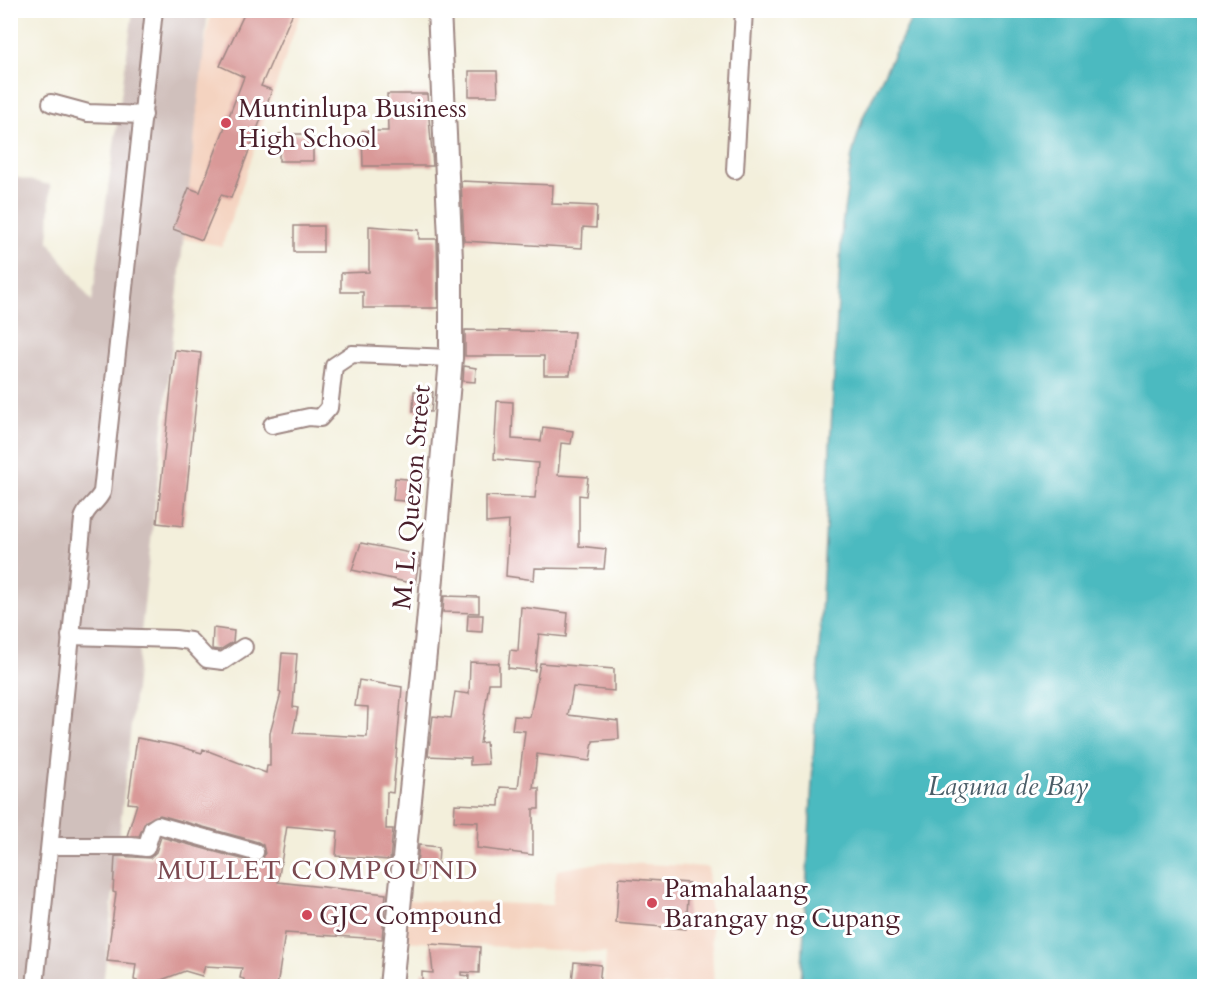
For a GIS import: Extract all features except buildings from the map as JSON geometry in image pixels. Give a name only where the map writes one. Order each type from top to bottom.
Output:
[{"type":"main road","name":"M. L. Quezon Street","points":[[391,987],[428,624],[451,358],[452,259],[439,10]]},
{"type":"street","points":[[34,987],[83,519],[85,511],[102,492],[120,306],[144,115],[154,10]]},
{"type":"street","points":[[735,170],[744,10]]},
{"type":"street","points":[[51,103],[88,113],[144,115]]},
{"type":"street","points":[[272,425],[309,417],[320,418],[329,408],[334,366],[352,354],[451,358]]},
{"type":"street","points":[[70,636],[190,641],[207,659],[223,661],[244,647]]},
{"type":"street","points":[[50,846],[146,848],[152,830],[158,825],[255,852]]},
{"type":"shaded area","points":[[133,11],[208,11],[103,986],[11,986],[11,176],[50,185],[49,242],[92,302]]},
{"type":"shaded area","name":"Muntinlupa Business High School","points":[[211,11],[301,11],[222,246],[169,236]]},
{"type":"shaded area","points":[[604,862],[708,867],[714,986],[604,986],[606,953],[403,941],[405,900],[552,905],[557,870]]},
{"type":"water","name":"Laguna de Bay","points":[[915,11],[1204,11],[1204,986],[801,986],[842,225],[852,155],[863,117]]},
{"type":"place","name":"Muntinlupa Business High School","points":[[226,123]]},
{"type":"place","name":"Pamahalaang Barangay ng Cupang","points":[[652,903]]},
{"type":"place","name":"GJC Compound","points":[[307,915]]},
{"type":"district","name":"MULLET COMPOUND","points":[[318,870]]}]
